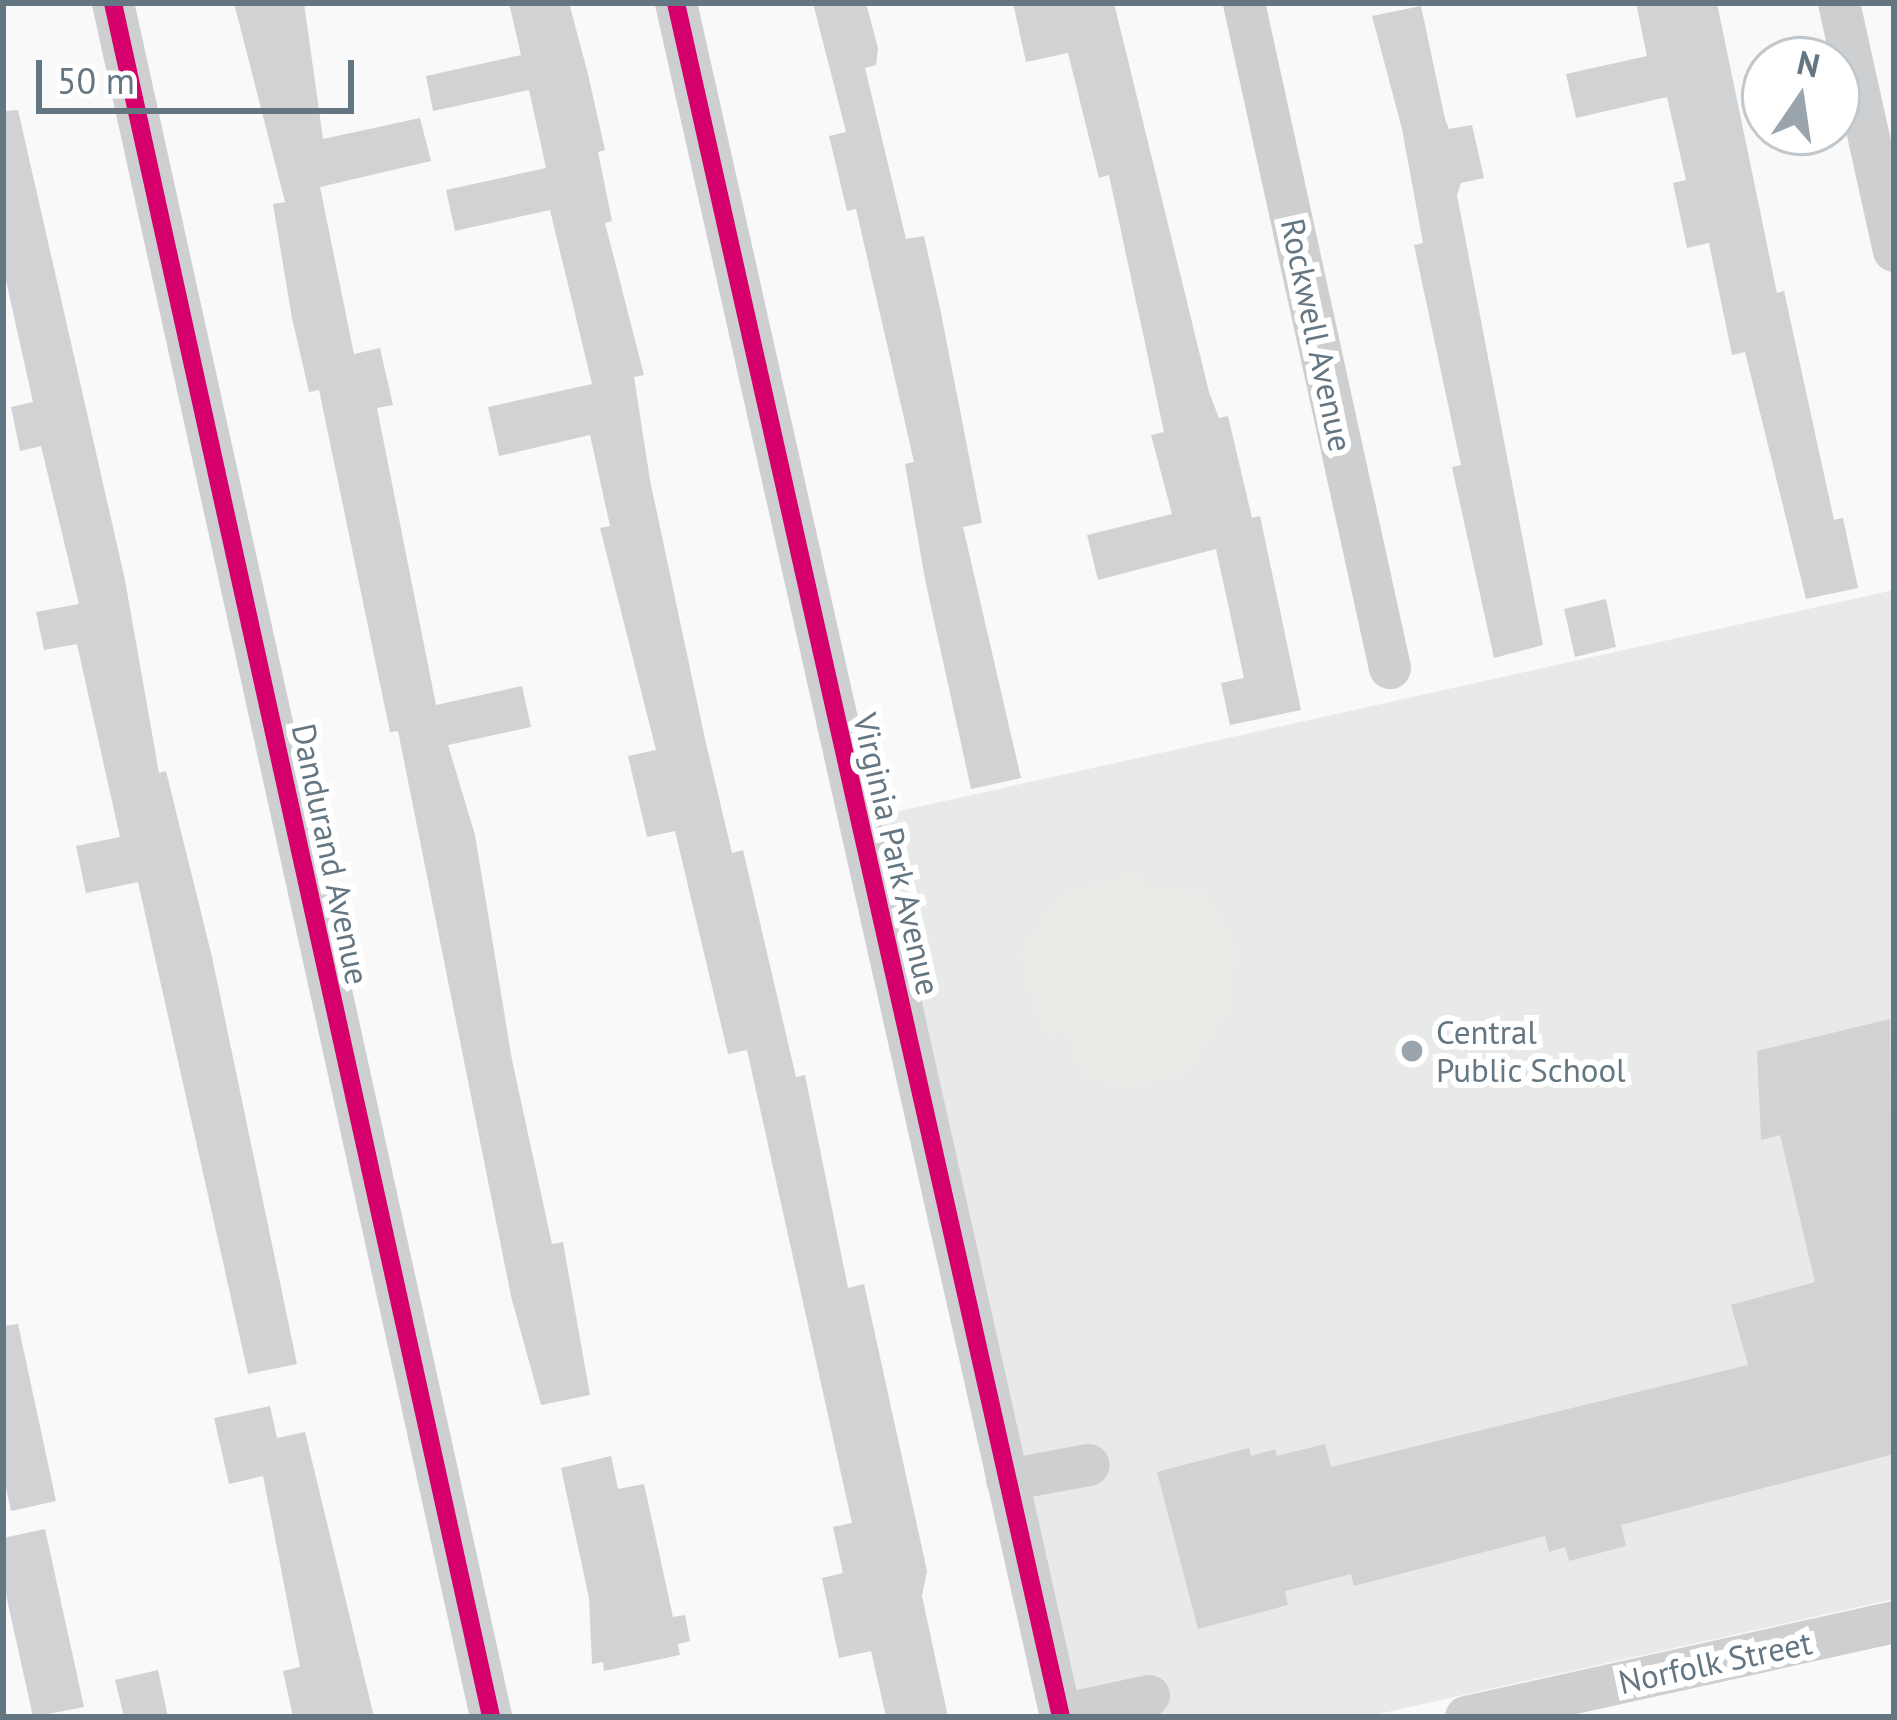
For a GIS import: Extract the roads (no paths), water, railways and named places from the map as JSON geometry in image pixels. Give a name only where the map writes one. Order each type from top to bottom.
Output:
[{"type":"street","name":"Dandurand Avenue","points":[[113,3],[491,1717]]},
{"type":"street","name":"Virginia Park Avenue","points":[[676,3],[1060,1716]]},
{"type":"street","name":"Rockwell Avenue","points":[[1244,3],[1390,668]]},
{"type":"street","points":[[1839,3],[1894,250]]},
{"type":"street","points":[[1007,1480],[1089,1465]]},
{"type":"street","name":"Norfolk Street","points":[[1466,1717],[1623,1700],[1894,1622]]},
{"type":"street","points":[[1060,1716],[1149,1696]]},
{"type":"place","name":"Central Public School","points":[[1412,1051]]}]
